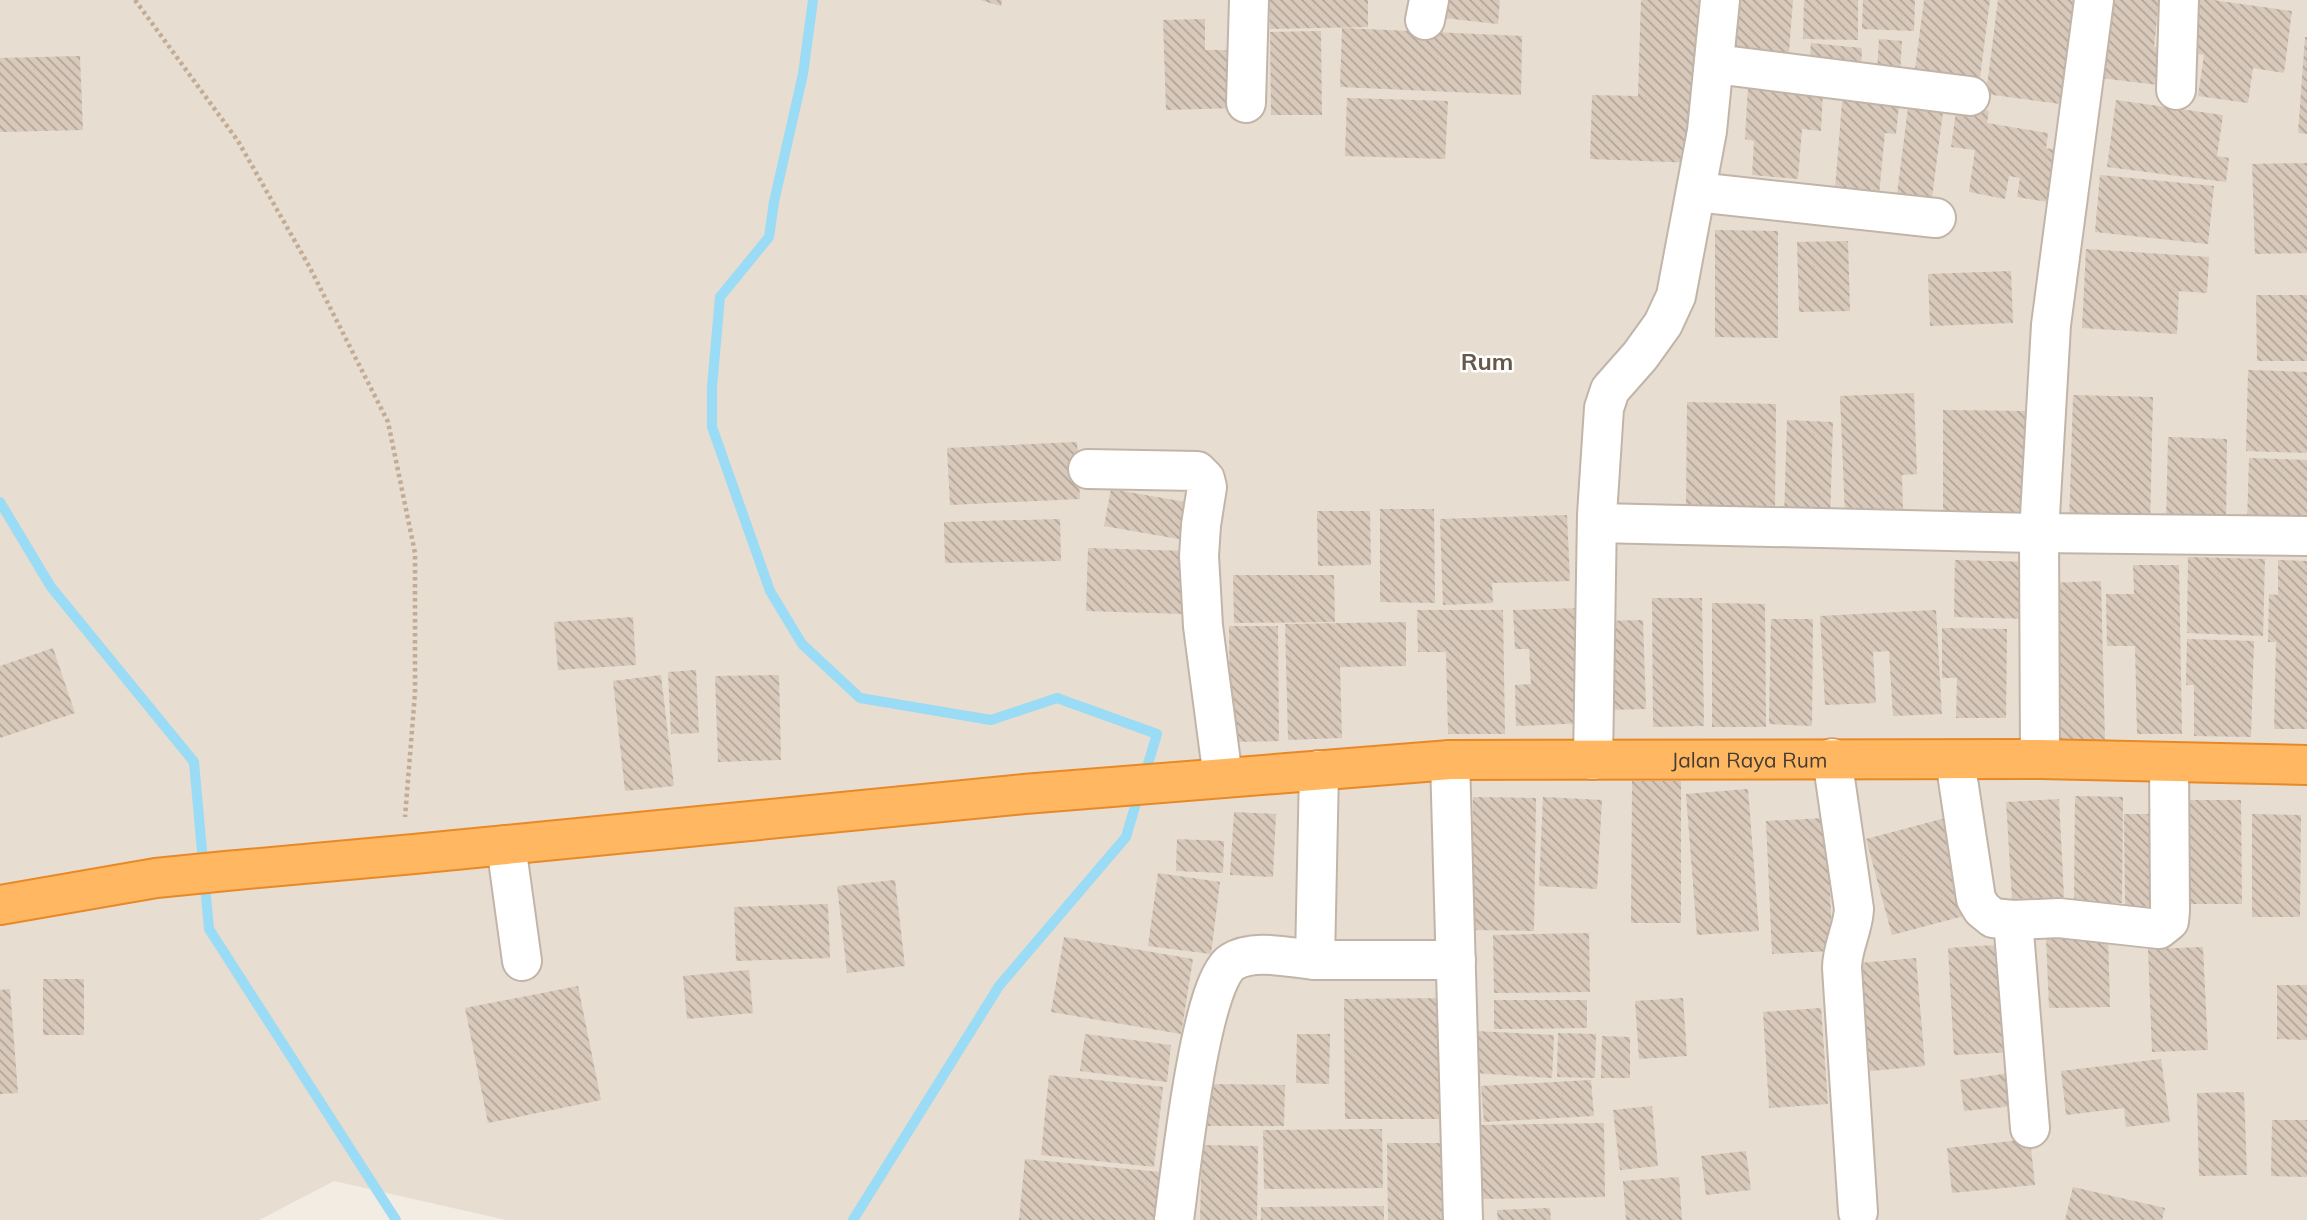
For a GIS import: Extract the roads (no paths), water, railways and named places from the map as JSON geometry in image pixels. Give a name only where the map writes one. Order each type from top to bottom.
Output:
[{"type":"highway","name":"Jalan Raya Rum","points":[[0,905],[156,878],[226,871],[414,855],[1024,794],[1450,760],[2040,759],[2307,765]]},
{"type":"street","points":[[1246,103],[1249,0]]},
{"type":"street","points":[[1593,760],[1597,523],[1604,408],[1610,390],[1640,356],[1663,324],[1676,296],[1707,131],[1720,0]]},
{"type":"street","points":[[2040,759],[2039,533],[2051,325],[2094,0]]},
{"type":"street","points":[[2176,90],[2179,0]]},
{"type":"street","points":[[1714,64],[1970,96]]},
{"type":"street","points":[[1696,192],[1936,218]]},
{"type":"street","points":[[1088,469],[1197,471],[1205,479],[1206,497],[1199,556],[1207,780]]},
{"type":"street","points":[[1597,523],[2307,536]]},
{"type":"street","points":[[1832,758],[1854,909],[1853,922],[1842,956],[1858,1212]]},
{"type":"street","points":[[1450,760],[1463,1220]]},
{"type":"street","points":[[1955,760],[1976,899],[1982,909],[1993,918],[2069,919],[2159,929],[2169,921],[2170,911],[2169,762]]},
{"type":"street","points":[[1315,960],[1319,770]]},
{"type":"street","points":[[506,845],[522,961]]},
{"type":"street","points":[[2013,920],[2030,1128]]},
{"type":"street","points":[[1174,1220],[1193,1086],[1208,1015],[1220,974],[1230,963],[1248,955],[1315,960],[1455,960]]},
{"type":"waterway","points":[[813,0],[803,74],[774,202],[769,237],[720,297],[712,387],[712,427],[770,591],[802,644],[860,698],[991,720],[1057,698],[1157,734],[1144,777]]},
{"type":"waterway","points":[[0,502],[51,587],[194,762],[209,929],[396,1220]]},
{"type":"waterway","points":[[853,1220],[999,986],[1126,837],[1139,793]]},
{"type":"district","name":"Rum","points":[[1487,361]]}]
